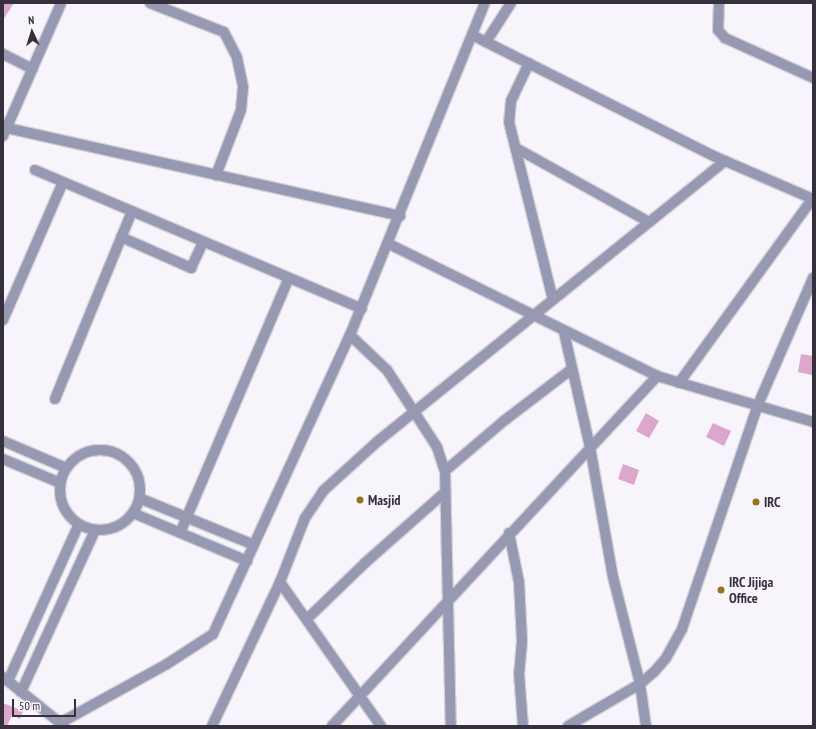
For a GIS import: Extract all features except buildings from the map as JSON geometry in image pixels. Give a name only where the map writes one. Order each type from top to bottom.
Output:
[{"type":"street","points":[[61,3],[5,132],[216,175],[400,216]]},
{"type":"street","points":[[150,3],[224,32],[237,58],[243,87],[241,110],[216,175]]},
{"type":"street","points":[[79,524],[5,679],[62,725],[167,664],[213,634],[362,309],[485,3]]},
{"type":"street","points":[[486,42],[511,3]]},
{"type":"street","points":[[719,3],[718,30],[725,38],[813,78]]},
{"type":"street","points":[[472,35],[725,161],[813,199],[679,383]]},
{"type":"street","points":[[3,54],[32,69]]},
{"type":"street","points":[[529,63],[511,101],[509,122],[553,300]]},
{"type":"street","points":[[516,148],[650,222]]},
{"type":"street","points":[[212,726],[280,582],[305,518],[323,491],[414,411],[533,317],[725,161]]},
{"type":"street","points":[[35,170],[362,309]]},
{"type":"street","points":[[3,320],[63,182]]},
{"type":"street","points":[[55,399],[132,211]]},
{"type":"street","points":[[121,237],[191,268],[203,242]]},
{"type":"street","points":[[389,244],[533,317],[657,376],[757,407],[813,422]]},
{"type":"street","points":[[180,533],[289,278]]},
{"type":"street","points":[[568,726],[640,684],[666,658],[682,629],[757,407],[813,278]]},
{"type":"street","points":[[564,332],[590,447],[613,577],[640,684],[646,726]]},
{"type":"street","points":[[350,335],[387,370],[437,447],[446,471],[444,493],[451,726]]},
{"type":"street","points":[[446,471],[505,420],[572,369]]},
{"type":"street","points":[[332,726],[509,533],[657,376]]},
{"type":"street","points":[[3,441],[66,468]]},
{"type":"street","points":[[110,451],[132,464],[138,476],[139,498],[133,513],[121,524],[108,529],[95,530],[79,524],[63,506],[60,483],[66,468],[74,459],[86,452],[110,451]]},
{"type":"street","points":[[3,459],[60,483]]},
{"type":"street","points":[[307,619],[365,563],[444,493]]},
{"type":"street","points":[[139,498],[254,546]]},
{"type":"street","points":[[133,513],[247,561]]},
{"type":"street","points":[[21,692],[95,530]]},
{"type":"street","points":[[509,533],[519,582],[522,641],[519,673],[524,726]]},
{"type":"street","points":[[280,582],[381,726]]},
{"type":"place","name":"Masjid","points":[[360,500]]},
{"type":"place","name":"IRC","points":[[756,502]]},
{"type":"place","name":"IRC Jijiga Office","points":[[721,590]]}]
